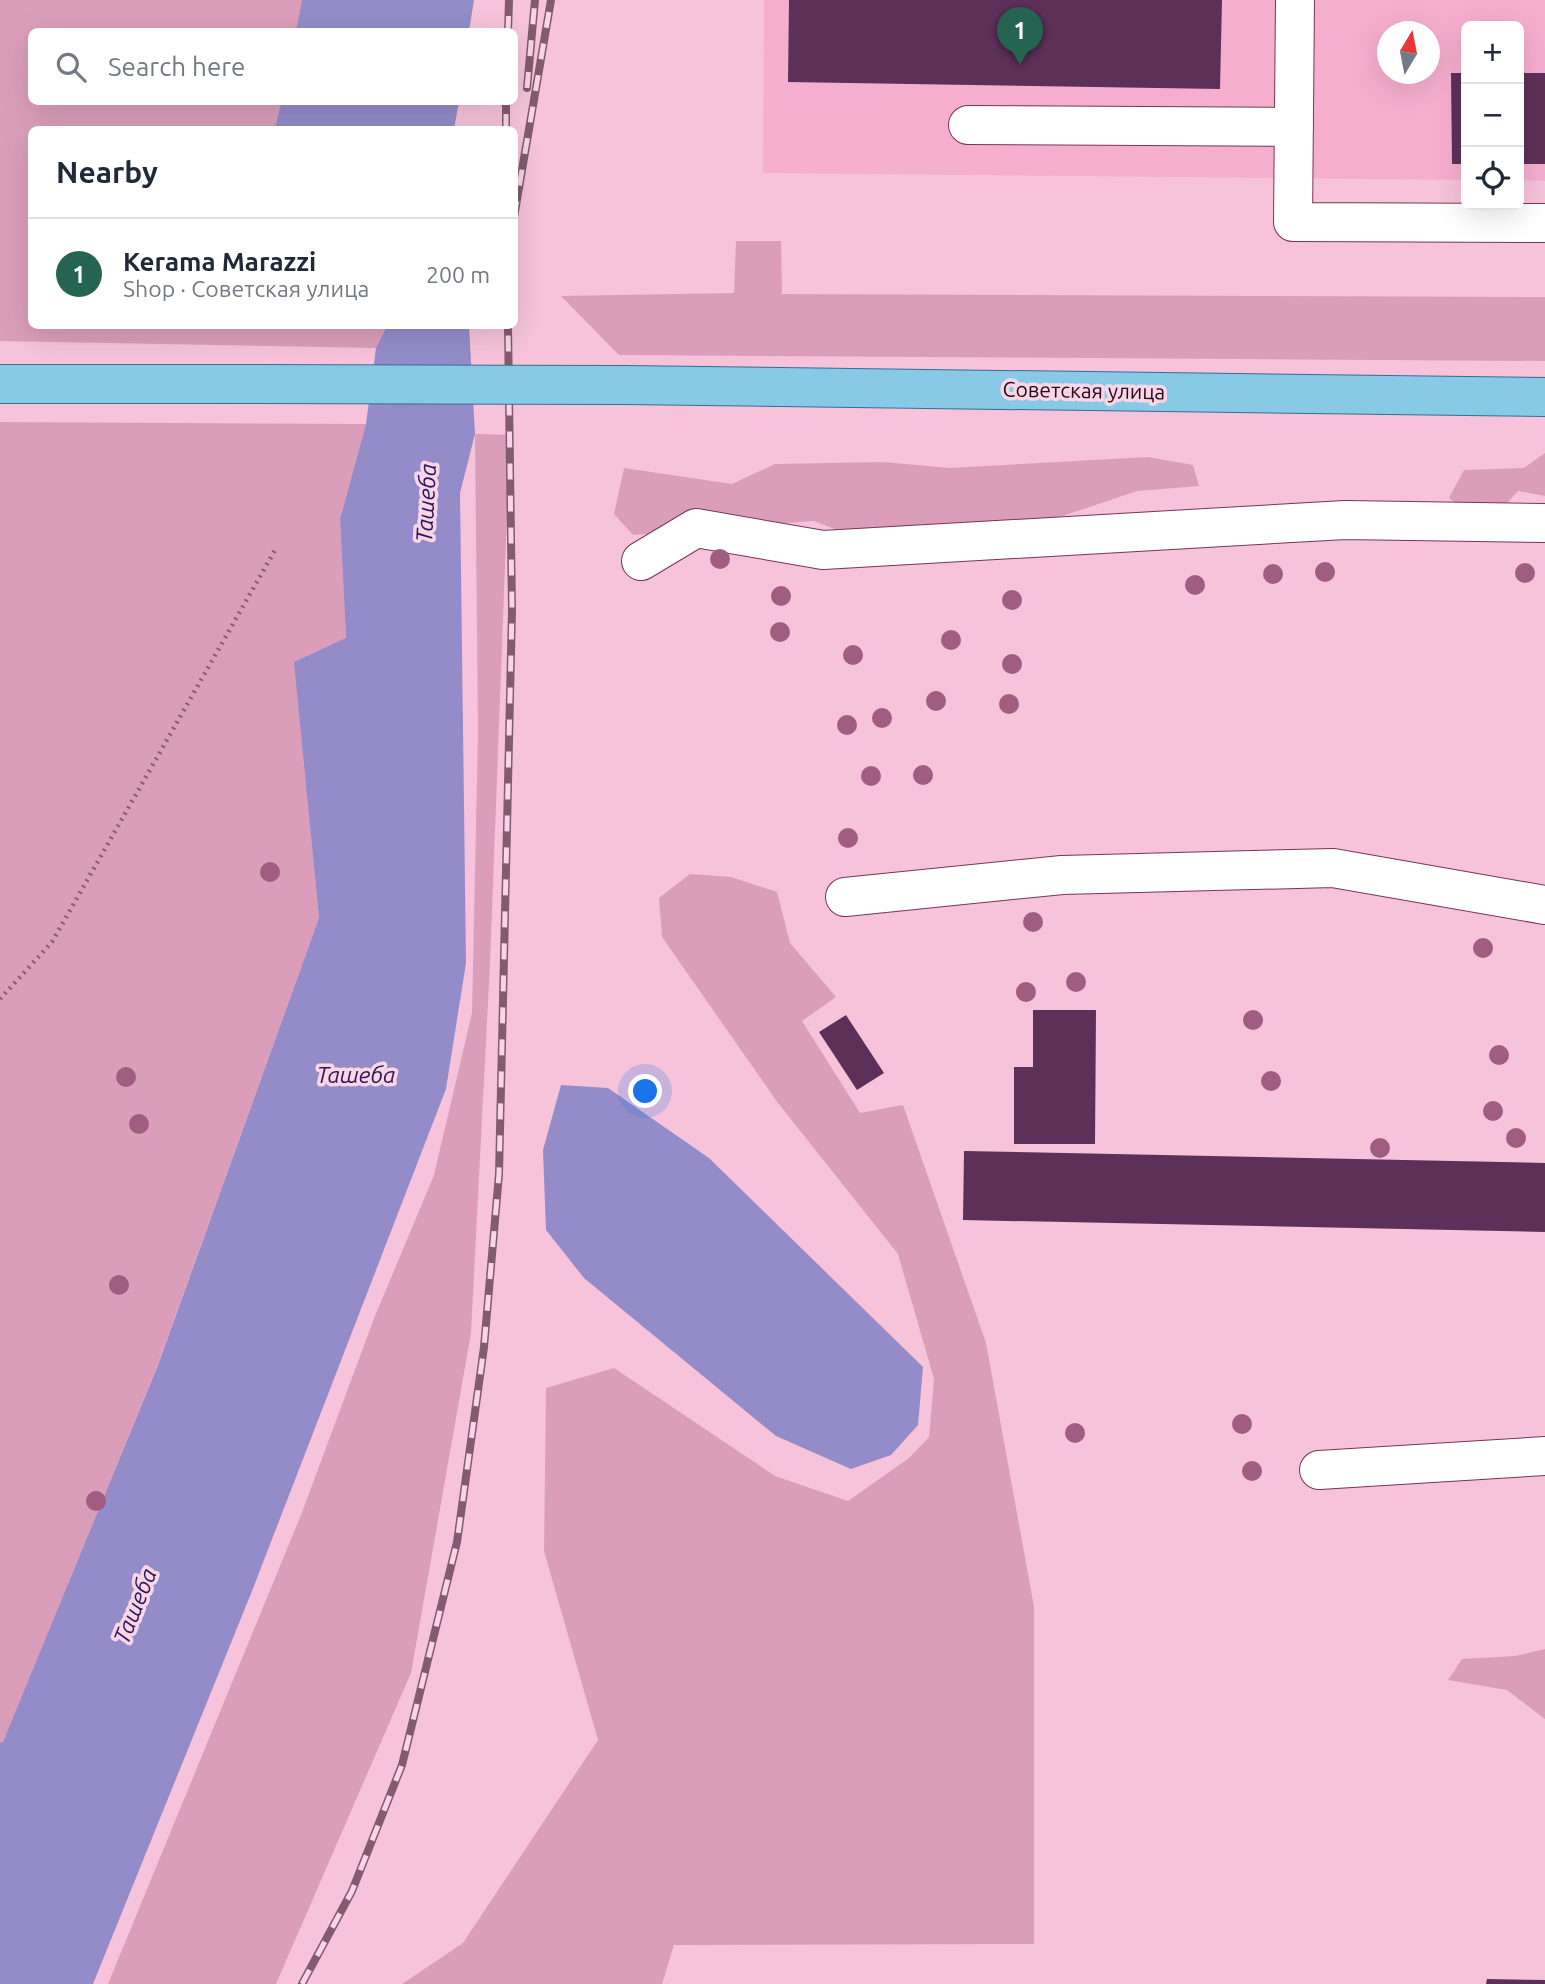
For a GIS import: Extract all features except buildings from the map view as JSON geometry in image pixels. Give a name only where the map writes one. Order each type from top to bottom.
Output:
[{"type":"main road","name":"Советская улица","points":[[0,384],[624,385],[1545,397]]},
{"type":"lane","points":[[1296,0],[1293,222],[1545,223]]},
{"type":"lane","points":[[968,125],[1294,127]]},
{"type":"lane","points":[[641,561],[696,528],[823,550],[1345,520],[1545,523]]},
{"type":"lane","points":[[845,897],[1062,875],[1333,868],[1545,905]]},
{"type":"lane","points":[[1319,1469],[1545,1456]]},
{"type":"path","points":[[0,999],[52,942],[275,550]]},
{"type":"shaded area","points":[[0,0],[302,0],[297,28],[28,28],[28,105],[280,105],[276,126],[28,126],[28,329],[386,329],[376,348],[0,341]]},
{"type":"shaded area","points":[[764,0],[1545,0],[1545,181],[1524,180],[1524,21],[1461,21],[1461,180],[763,173]]},
{"type":"shaded area","points":[[736,241],[781,241],[782,294],[1545,297],[1545,361],[619,355],[561,296],[734,293]]},
{"type":"shaded area","points":[[0,422],[366,424],[340,519],[346,638],[309,813],[319,918],[158,1364],[3,1743],[0,1743]]},
{"type":"shaded area","points":[[475,434],[510,435],[490,963],[471,1333],[411,1673],[276,1984],[108,1984],[301,1515],[375,1316],[434,1175],[472,1013],[478,733]]},
{"type":"shaded area","points":[[1545,453],[1545,496],[1518,491],[1500,511],[1472,515],[1449,498],[1464,470],[1524,468]]},
{"type":"shaded area","points":[[1148,457],[1193,465],[1199,486],[1137,491],[1018,531],[863,540],[814,521],[633,535],[614,514],[624,468],[732,484],[775,464],[883,462],[950,468]]},
{"type":"shaded area","points":[[690,874],[731,877],[777,892],[790,943],[836,997],[802,1021],[860,1113],[903,1105],[986,1343],[1034,1607],[1034,1944],[674,1945],[662,1984],[402,1984],[463,1943],[598,1740],[544,1551],[546,1388],[614,1368],[775,1476],[848,1501],[909,1458],[929,1437],[934,1379],[898,1254],[778,1103],[662,937],[659,898]]},
{"type":"shaded area","points":[[1545,1649],[1545,1719],[1507,1690],[1448,1680],[1462,1659],[1515,1656]]},
{"type":"water","points":[[302,0],[474,0],[469,28],[297,28]]},
{"type":"water","points":[[280,105],[458,105],[455,126],[276,126]]},
{"type":"water","name":"Ташеба","points":[[386,329],[469,329],[475,434],[460,493],[466,963],[446,1089],[252,1591],[93,1984],[0,1984],[0,1743],[3,1742],[158,1365],[319,918],[294,662],[346,638],[340,519],[366,424],[376,348]]},
{"type":"water","points":[[561,1085],[608,1088],[709,1158],[923,1367],[918,1425],[891,1455],[851,1469],[776,1436],[584,1278],[546,1230],[543,1150]]},
{"type":"railway","points":[[508,28],[509,0]]},
{"type":"railway","points":[[527,88],[535,0]]},
{"type":"railway","points":[[518,194],[551,0]]},
{"type":"railway","points":[[506,105],[506,126]]},
{"type":"railway","points":[[302,1984],[352,1891],[402,1765],[457,1542],[484,1347],[499,1174],[512,610],[508,329]]},
{"type":"place","name":"Kerama Marazzi","points":[[1020,65]]}]
